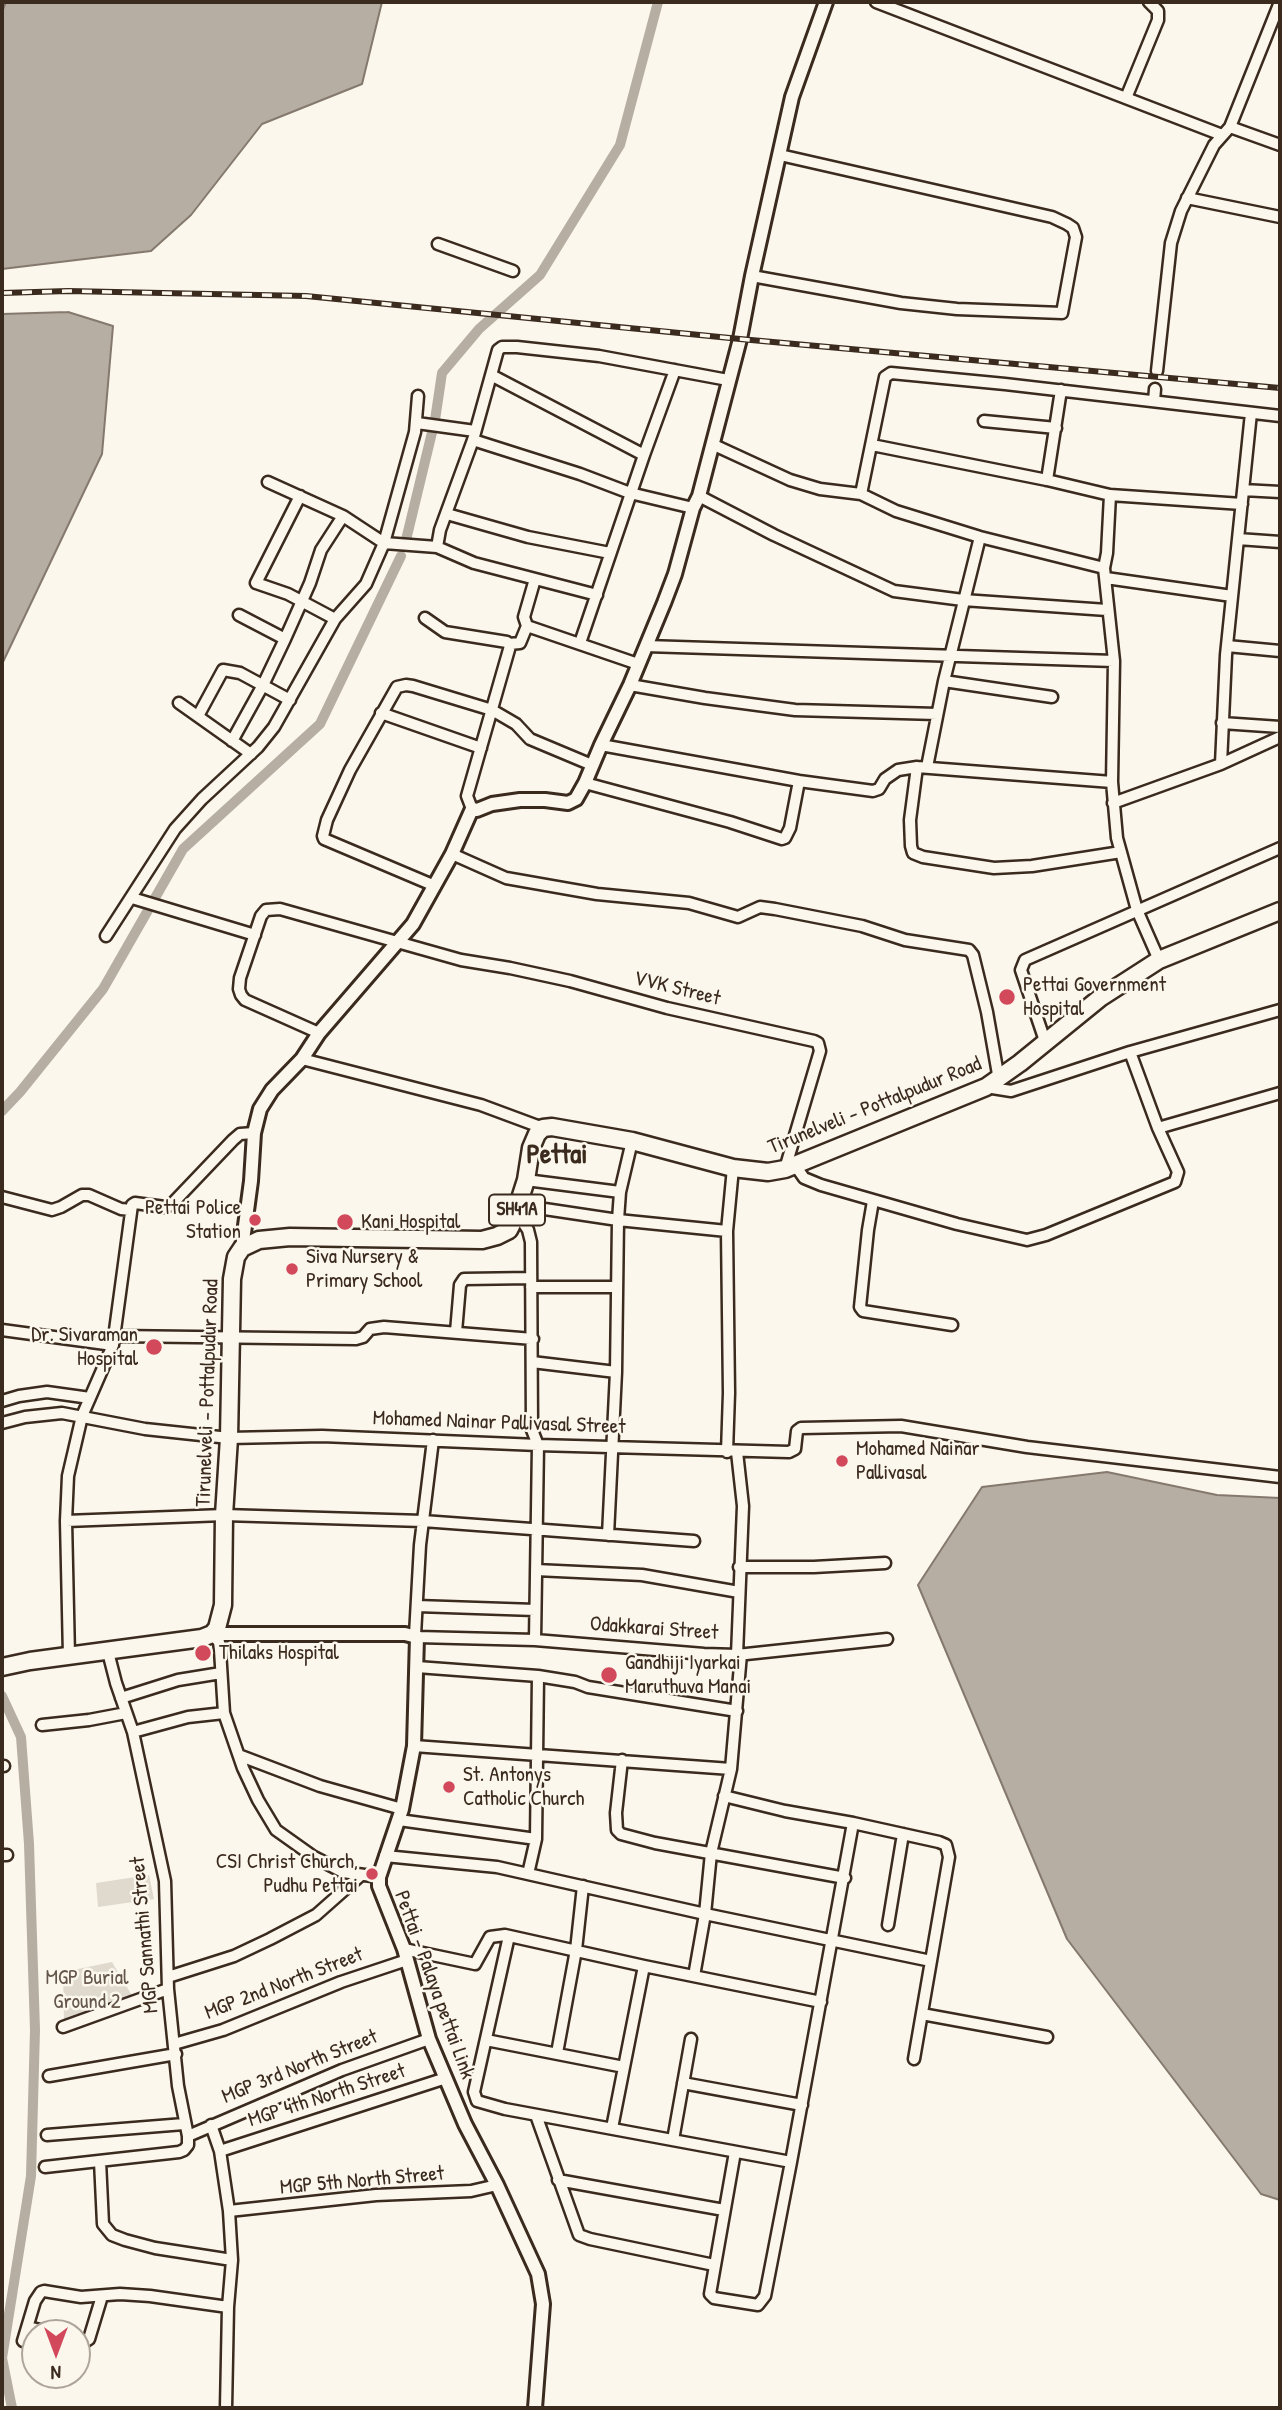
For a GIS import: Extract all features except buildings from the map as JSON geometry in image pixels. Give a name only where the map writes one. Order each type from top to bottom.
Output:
[{"type":"main road","name":"Tirunelveli - Pottalpudur Road","points":[[543,1128],[552,1127],[632,1140],[733,1168],[768,1172],[790,1167],[992,1083],[1100,998],[1159,960],[1280,911]]},
{"type":"main road","name":"SH41A","points":[[242,1248],[259,1240],[290,1237],[482,1240],[497,1236],[509,1230],[518,1209],[531,1148],[537,1133],[543,1128]]},
{"type":"main road","name":"Tirunelveli - Pottalpudur Road","points":[[213,1633],[223,1605],[232,1279],[236,1257],[242,1248]]},
{"type":"main road","points":[[2,1667],[202,1638],[213,1633]]},
{"type":"street","points":[[472,808],[477,810],[492,804],[520,800],[568,803],[576,799],[630,685],[675,574],[714,445],[740,339],[792,97],[826,2]]},
{"type":"street","points":[[876,2],[1222,135]]},
{"type":"street","points":[[1126,98],[1158,20],[1158,11],[1149,2]]},
{"type":"street","points":[[1157,371],[1171,243],[1187,198],[1208,156],[1230,127],[1280,2]]},
{"type":"street","points":[[1230,127],[1280,145]]},
{"type":"street","points":[[752,276],[901,303],[957,309],[1062,313],[1076,237],[1073,228],[1067,224],[1052,217],[780,155]]},
{"type":"street","points":[[1187,198],[1280,217]]},
{"type":"street","points":[[438,244],[513,271]]},
{"type":"street","points":[[438,547],[440,530],[474,436],[498,350],[508,347],[599,356],[728,380]]},
{"type":"street","points":[[580,643],[675,370]]},
{"type":"street","points":[[861,494],[887,374],[1061,390],[1280,416]]},
{"type":"street","points":[[491,375],[644,455]]},
{"type":"street","points":[[1154,401],[1155,389]]},
{"type":"street","points":[[1047,480],[1061,390]]},
{"type":"street","points":[[106,936],[175,829],[202,799],[251,754],[274,727],[335,618],[366,584],[384,543],[421,423],[418,396]]},
{"type":"street","points":[[1221,764],[1227,646],[1251,412]]},
{"type":"street","points":[[984,421],[1056,428]]},
{"type":"street","points":[[421,423],[445,425],[630,493],[696,502],[894,591],[963,600],[1107,610]]},
{"type":"street","points":[[714,445],[790,480],[820,489],[861,494],[896,511],[980,537],[1105,573],[1232,596]]},
{"type":"street","points":[[872,445],[1110,495],[1242,504]]},
{"type":"street","points":[[268,482],[343,516],[384,543],[438,547],[474,563],[597,595]]},
{"type":"street","points":[[1243,490],[1280,492]]},
{"type":"street","points":[[1110,495],[1105,573],[1114,661],[1113,803],[1117,838],[1137,910],[1159,960]]},
{"type":"street","points":[[300,496],[256,583],[303,601],[335,618]]},
{"type":"street","points":[[447,514],[528,537],[610,553]]},
{"type":"street","points":[[232,741],[263,685],[303,601],[321,550],[343,516]]},
{"type":"street","points":[[980,537],[910,820],[913,853],[923,857],[994,868],[1032,866],[1121,852]]},
{"type":"street","points":[[1238,539],[1280,542]]},
{"type":"street","points":[[425,618],[444,632],[509,644],[520,643],[527,626],[524,617],[535,579]]},
{"type":"street","points":[[239,615],[285,639]]},
{"type":"street","points":[[527,626],[638,664]]},
{"type":"street","points":[[242,1248],[254,1133],[260,1109],[302,1059],[318,1033],[413,924],[435,886],[472,808],[467,796],[510,649],[509,644]]},
{"type":"street","points":[[646,646],[1114,661]]},
{"type":"street","points":[[1227,646],[1280,651]]},
{"type":"street","points":[[198,716],[223,670],[235,671],[290,700]]},
{"type":"street","points":[[944,681],[1052,697]]},
{"type":"street","points":[[435,886],[323,836],[327,820],[350,770],[397,687],[407,685],[492,710],[516,724],[530,739],[592,765]]},
{"type":"street","points":[[630,685],[794,710],[937,714]]},
{"type":"street","points":[[179,703],[251,754]]},
{"type":"street","points":[[381,713],[481,748]]},
{"type":"street","points":[[1222,723],[1280,727]]},
{"type":"street","points":[[1113,803],[1221,764],[1280,737]]},
{"type":"street","points":[[601,744],[799,781],[873,791],[898,770],[922,767],[1112,782]]},
{"type":"street","points":[[585,783],[730,822],[782,839],[790,828],[799,781]]},
{"type":"street","points":[[1045,1041],[1023,977],[1022,964],[1031,957],[1280,848]]},
{"type":"street","points":[[452,854],[506,878],[597,894],[689,903],[738,917],[760,907],[775,909],[862,926],[905,940],[969,950],[985,1002],[992,1083],[1010,1091],[1130,1052],[1280,1010]]},
{"type":"street","points":[[132,898],[255,935]]},
{"type":"street","points":[[318,1033],[245,1000],[241,995],[240,978],[265,910],[273,908],[398,943]]},
{"type":"street","name":"VVK Street","points":[[398,943],[461,960],[570,981],[678,1010],[814,1041],[819,1046],[818,1059],[791,1143],[790,1167]]},
{"type":"street","points":[[790,1167],[810,1181],[873,1201],[1018,1238],[1034,1239],[1175,1182],[1178,1172],[1158,1128],[1130,1052]]},
{"type":"street","points":[[302,1059],[481,1105],[543,1128]]},
{"type":"street","points":[[1158,1128],[1280,1093]]},
{"type":"street","points":[[69,1656],[66,1498],[71,1456],[82,1416],[114,1340],[132,1205],[171,1205],[233,1140],[240,1134],[254,1133]]},
{"type":"street","points":[[608,1535],[616,1372],[618,1220],[620,1192],[632,1140]]},
{"type":"street","points":[[694,1976],[705,1914],[711,1853],[730,1769],[737,1711],[739,1567],[743,1506],[732,1452],[729,1393],[727,1231],[733,1168]]},
{"type":"street","points":[[526,1180],[620,1192]]},
{"type":"street","points":[[2,1197],[52,1210],[82,1195],[89,1195],[121,1209],[131,1210]]},
{"type":"street","points":[[873,1201],[860,1307],[863,1311],[951,1325]]},
{"type":"street","points":[[518,1209],[727,1231]]},
{"type":"street","points":[[518,1209],[530,1236],[532,1430],[538,1446],[535,1640]]},
{"type":"street","points":[[456,1332],[460,1285],[464,1279],[616,1287]]},
{"type":"street","points":[[2,1330],[114,1340],[356,1339],[363,1337],[370,1329],[384,1327],[533,1339]]},
{"type":"street","points":[[533,1362],[616,1372]]},
{"type":"street","points":[[2,1401],[47,1392],[90,1398]]},
{"type":"street","name":"Mohamed Nainar Pallivasal Street","points":[[2,1423],[37,1415],[62,1413],[145,1429],[229,1438],[322,1436],[732,1452],[789,1452],[795,1449],[797,1431],[802,1428],[866,1426],[911,1429],[1027,1447],[1280,1477]]},
{"type":"street","points":[[213,1633],[416,1636],[423,1521],[433,1440]]},
{"type":"street","points":[[66,1521],[224,1516],[423,1521],[694,1541]]},
{"type":"street","points":[[739,1567],[886,1563]]},
{"type":"street","points":[[536,1570],[642,1575],[739,1592]]},
{"type":"street","points":[[417,1606],[535,1610]]},
{"type":"street","points":[[213,1633],[220,1645],[224,1713],[243,1768],[276,1830],[314,1857],[343,1872],[379,1877]]},
{"type":"street","name":"Odakkarai Street","points":[[416,1636],[535,1640],[704,1654],[739,1654],[887,1639]]},
{"type":"street","name":"Pettai - Palaya pettai Link","points":[[416,1636],[414,1746],[400,1814],[379,1877],[380,1894],[406,1955],[429,2039],[465,2124],[529,2252],[541,2286],[544,2304],[535,2408]]},
{"type":"street","name":"MGP Sannathi Street","points":[[108,1652],[133,1732],[164,1881],[168,1989],[178,2086],[188,2136]]},
{"type":"street","points":[[417,1667],[538,1676],[588,1687],[737,1711]]},
{"type":"street","points":[[121,1698],[178,1680],[221,1673]]},
{"type":"street","points":[[528,1874],[536,1839],[538,1676]]},
{"type":"street","points":[[42,1725],[126,1713]]},
{"type":"street","points":[[133,1732],[188,1717],[224,1713]]},
{"type":"street","points":[[414,1746],[730,1769]]},
{"type":"street","points":[[241,1756],[400,1814],[536,1839]]},
{"type":"street","points":[[622,1760],[616,1813],[617,1830],[626,1836],[845,1878]]},
{"type":"street","points":[[724,1796],[946,1845],[949,1857],[914,2059]]},
{"type":"street","points":[[735,2151],[709,2291],[711,2297],[755,2305],[762,2303],[791,2162],[834,1940],[853,1823]]},
{"type":"street","points":[[888,1925],[903,1834]]},
{"type":"street","points":[[386,1856],[497,1867],[931,1961]]},
{"type":"street","points":[[169,1976],[234,1956],[316,1915],[360,1875]]},
{"type":"street","points":[[556,2053],[576,1950],[583,1886]]},
{"type":"street","points":[[406,1955],[475,1964],[490,1937],[497,1935],[821,2001]]},
{"type":"street","points":[[509,1937],[474,2098],[488,2106],[791,2162]]},
{"type":"street","name":"MGP 2nd North Street","points":[[49,2076],[175,2049],[406,1955]]},
{"type":"street","points":[[612,2128],[644,1966]]},
{"type":"street","points":[[63,2026],[168,1989]]},
{"type":"street","points":[[922,2014],[1047,2037]]},
{"type":"street","name":"MGP 3rd North Street","points":[[100,2161],[184,2150],[188,2145],[188,2136],[211,2125],[342,2070],[429,2039]]},
{"type":"street","points":[[673,2140],[691,2039]]},
{"type":"street","points":[[486,2040],[624,2067]]},
{"type":"street","name":"MGP 4th North Street","points":[[220,2151],[446,2078]]},
{"type":"street","points":[[683,2083],[802,2105]]},
{"type":"street","points":[[536,2115],[576,2228],[583,2237],[714,2264]]},
{"type":"street","points":[[47,2135],[184,2124]]},
{"type":"street","points":[[211,2125],[220,2151],[229,2211],[232,2260],[226,2408]]},
{"type":"street","points":[[46,2167],[100,2161],[103,2224],[116,2238],[155,2248],[232,2260]]},
{"type":"street","points":[[558,2180],[724,2210]]},
{"type":"street","name":"MGP 5th North Street","points":[[229,2211],[376,2195],[471,2191],[497,2185]]},
{"type":"street","points":[[29,2319],[41,2292],[81,2297],[120,2294],[150,2296],[228,2307]]},
{"type":"street","points":[[91,2332],[102,2295]]},
{"type":"green space","points":[[149,1875],[154,1899],[98,1907],[96,1883]]},
{"type":"green space","name":"MGP Burial Ground 2","points":[[112,1962],[134,1999],[64,2024],[63,1972]]},
{"type":"shaded area","points":[[6,2],[382,2],[362,84],[262,124],[191,215],[151,251],[2,269],[2,12]]},
{"type":"shaded area","points":[[68,312],[113,326],[102,454],[2,664],[2,314]]},
{"type":"shaded area","points":[[1107,1472],[1217,1495],[1280,1498],[1280,2200],[1261,2194],[1067,1939],[918,1585],[982,1487]]},
{"type":"waterway","points":[[406,540],[435,420],[442,373],[479,329],[540,275],[620,145],[658,2]]},
{"type":"waterway","points":[[2,1111],[103,989],[183,849],[320,724],[401,556]]},
{"type":"waterway","points":[[2,1696],[21,1737],[29,1844],[35,2030],[31,2176],[2,2358],[12,2408]]},
{"type":"railway","points":[[2,293],[68,291],[306,296],[1280,388]]},
{"type":"place","name":"Pettai Government Hospital","points":[[1007,997]]},
{"type":"place","name":"Pettai Police Station","points":[[255,1220]]},
{"type":"place","name":"Kani Hospital","points":[[345,1222]]},
{"type":"place","name":"Siva Nursery & Primary School","points":[[292,1269]]},
{"type":"place","name":"Dr. Sivaraman Hospital","points":[[154,1347]]},
{"type":"place","name":"Mohamed Nainar Pallivasal","points":[[842,1461]]},
{"type":"place","name":"Thilaks Hospital","points":[[203,1653]]},
{"type":"place","name":"Gandhiji Iyarkai Maruthuva Manai","points":[[609,1675]]},
{"type":"place","name":"St. Antonys Catholic Church","points":[[449,1787]]},
{"type":"place","name":"CSI Christ Church, Pudhu Pettai","points":[[372,1874]]},
{"type":"district","name":"Pettai","points":[[557,1156]]}]
